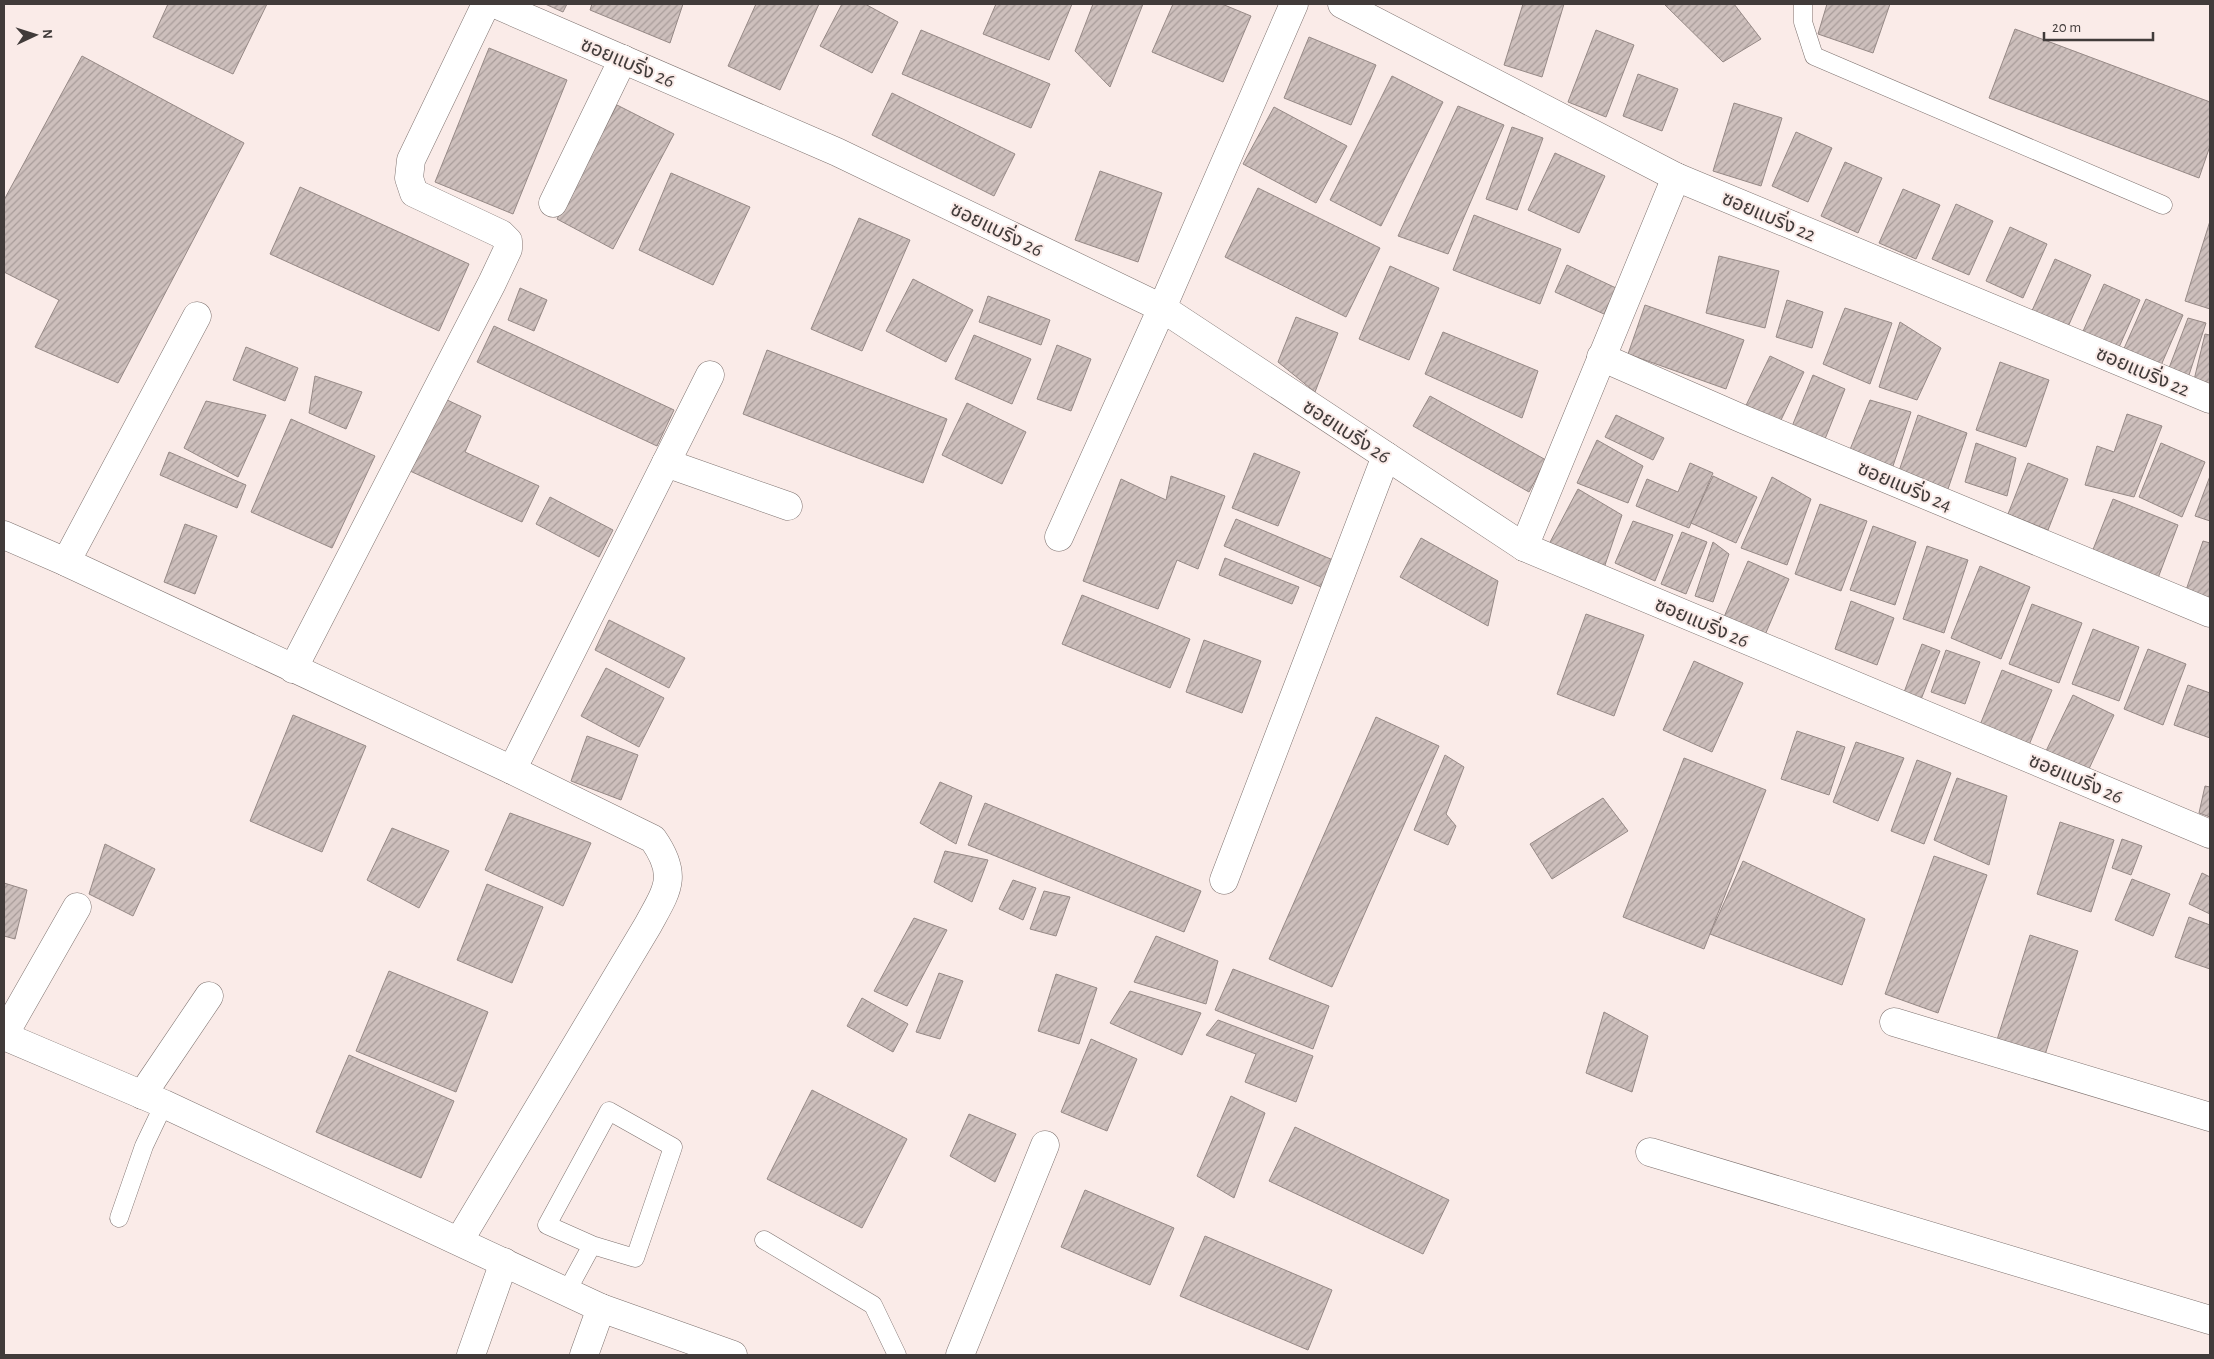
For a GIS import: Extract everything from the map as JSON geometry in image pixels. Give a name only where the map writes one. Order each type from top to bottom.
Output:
[{"type":"street","points":[[293,669],[492,283],[508,248],[508,241],[501,234],[414,193],[409,178],[412,160],[486,4]]},
{"type":"street","name":"ซอยแบริ่ง 26","points":[[495,4],[837,152],[1162,308],[1524,547],[2210,834]]},
{"type":"street","points":[[1059,537],[1162,308],[1294,4]]},
{"type":"street","name":"ซอยแบริ่ง 22","points":[[1342,4],[1676,177],[2210,399]]},
{"type":"street","points":[[553,204],[623,59]]},
{"type":"street","points":[[1524,547],[1676,177]]},
{"type":"street","points":[[66,562],[197,316]]},
{"type":"street","name":"ซอยแบริ่ง 24","points":[[1601,357],[1754,424],[2210,613]]},
{"type":"street","points":[[512,770],[710,375]]},
{"type":"street","points":[[1224,880],[1386,456]]},
{"type":"street","points":[[666,463],[788,506]]},
{"type":"street","points":[[4,535],[66,562],[512,770],[653,839],[664,855],[668,871],[667,889],[648,925],[459,1240]]},
{"type":"street","points":[[77,907],[4,1036],[153,1099],[459,1240],[601,1308],[733,1355]]},
{"type":"street","points":[[153,1099],[209,996]]},
{"type":"street","points":[[1894,1022],[2210,1117]]},
{"type":"street","points":[[960,1355],[1045,1145]]},
{"type":"street","points":[[1650,1152],[2210,1320]]},
{"type":"street","points":[[472,1355],[504,1262]]},
{"type":"street","points":[[584,1355],[601,1308]]},
{"type":"lane","points":[[1804,4],[1803,22],[1814,56],[2163,205]]},
{"type":"lane","points":[[119,1218],[144,1146],[153,1099]]},
{"type":"lane","points":[[609,1112],[673,1146],[635,1258],[592,1245],[547,1225],[609,1112]]},
{"type":"lane","points":[[764,1240],[873,1305],[897,1355]]},
{"type":"lane","points":[[567,1291],[592,1245]]},
{"type":"building","points":[[168,4],[267,4],[233,74],[153,37]]},
{"type":"building","points":[[545,4],[567,4],[563,12]]},
{"type":"building","points":[[592,4],[683,4],[670,43],[590,10]]},
{"type":"building","points":[[756,4],[819,4],[780,90],[728,66]]},
{"type":"building","points":[[842,4],[865,4],[898,22],[872,73],[820,46]]},
{"type":"building","points":[[996,4],[1072,4],[1049,60],[983,34]]},
{"type":"building","points":[[1093,4],[1143,4],[1110,87],[1075,51]]},
{"type":"building","points":[[1173,4],[1222,4],[1251,16],[1223,82],[1152,52]]},
{"type":"building","points":[[1523,4],[1564,4],[1542,77],[1504,65]]},
{"type":"building","points":[[1664,4],[1734,4],[1761,39],[1723,62]]},
{"type":"building","points":[[1827,4],[1890,4],[1873,53],[1818,34]]},
{"type":"building","points":[[2015,29],[2210,102],[2210,146],[2199,178],[1989,98]]},
{"type":"building","points":[[921,30],[1050,84],[1031,128],[902,74]]},
{"type":"building","points":[[1596,30],[1634,45],[1606,117],[1568,102]]},
{"type":"building","points":[[1309,37],[1376,65],[1351,125],[1284,98]]},
{"type":"building","points":[[489,48],[567,80],[513,214],[435,182]]},
{"type":"building","points":[[82,56],[244,143],[118,383],[35,347],[59,300],[4,272],[4,200]]},
{"type":"building","points":[[1638,74],[1678,89],[1662,131],[1623,116]]},
{"type":"building","points":[[1392,76],[1443,102],[1381,226],[1330,200]]},
{"type":"building","points":[[892,93],[1015,154],[994,196],[872,135]]},
{"type":"building","points":[[1734,103],[1782,118],[1761,186],[1713,171]]},
{"type":"building","points":[[617,105],[674,134],[613,249],[557,219]]},
{"type":"building","points":[[1458,106],[1504,125],[1448,254],[1398,236]]},
{"type":"building","points":[[1274,107],[1347,146],[1316,203],[1243,164]]},
{"type":"building","points":[[1512,127],[1543,138],[1517,210],[1486,199]]},
{"type":"building","points":[[1796,132],[1832,148],[1808,202],[1772,186]]},
{"type":"building","points":[[1555,153],[1605,176],[1579,233],[1528,210]]},
{"type":"building","points":[[1845,162],[1882,178],[1858,233],[1821,216]]},
{"type":"building","points":[[1100,171],[1162,193],[1138,262],[1075,240]]},
{"type":"building","points":[[671,173],[750,207],[713,285],[639,250]]},
{"type":"building","points":[[300,187],[469,264],[439,331],[270,254]]},
{"type":"building","points":[[1258,188],[1380,248],[1346,317],[1225,257]]},
{"type":"building","points":[[1903,189],[1940,205],[1916,259],[1879,243]]},
{"type":"building","points":[[1956,204],[1993,221],[1969,275],[1932,259]]},
{"type":"building","points":[[1474,215],[1561,249],[1540,304],[1453,270]]},
{"type":"building","points":[[859,218],[910,240],[862,351],[811,329]]},
{"type":"building","points":[[2210,221],[2210,309],[2185,301]]},
{"type":"building","points":[[2010,227],[2047,244],[2023,298],[1986,281]]},
{"type":"building","points":[[1719,256],[1779,271],[1765,328],[1706,313]]},
{"type":"building","points":[[2055,259],[2091,275],[2067,329],[2031,313]]},
{"type":"building","points":[[1567,265],[1616,288],[1604,314],[1555,292]]},
{"type":"building","points":[[1390,266],[1439,288],[1409,360],[1359,339]]},
{"type":"building","points":[[913,279],[973,310],[946,362],[886,331]]},
{"type":"building","points":[[2104,284],[2140,300],[2116,354],[2080,338]]},
{"type":"building","points":[[520,288],[547,300],[534,331],[508,320]]},
{"type":"building","points":[[988,296],[1050,320],[1041,345],[979,322]]},
{"type":"building","points":[[2146,299],[2183,315],[2159,370],[2122,353]]},
{"type":"building","points":[[1787,300],[1823,312],[1812,348],[1776,337]]},
{"type":"building","points":[[1645,305],[1744,340],[1726,389],[1628,354]]},
{"type":"building","points":[[1845,308],[1892,323],[1870,384],[1823,364]]},
{"type":"building","points":[[1296,317],[1338,333],[1315,392],[1278,362]]},
{"type":"building","points":[[2188,318],[2206,323],[2188,378],[2169,368]]},
{"type":"building","points":[[1900,322],[1941,348],[1917,400],[1879,387]]},
{"type":"building","points":[[494,326],[674,410],[657,446],[477,362]]},
{"type":"building","points":[[1443,332],[1538,371],[1522,418],[1425,374]]},
{"type":"building","points":[[2205,334],[2210,335],[2210,386],[2194,380]]},
{"type":"building","points":[[974,335],[1031,359],[1012,404],[955,379]]},
{"type":"building","points":[[1057,345],[1091,359],[1071,411],[1037,399]]},
{"type":"building","points":[[246,347],[298,368],[285,401],[233,380]]},
{"type":"building","points":[[767,350],[947,419],[923,483],[743,414]]},
{"type":"building","points":[[1770,356],[1804,372],[1770,443],[1736,426]]},
{"type":"building","points":[[2000,362],[2049,380],[2026,447],[1976,430]]},
{"type":"building","points":[[1813,375],[1845,389],[1819,454],[1786,441]]},
{"type":"building","points":[[315,376],[362,392],[346,429],[309,413]]},
{"type":"building","points":[[1430,396],[1546,460],[1529,492],[1413,426]]},
{"type":"building","points":[[443,398],[481,416],[465,452],[539,486],[522,522],[410,471]]},
{"type":"building","points":[[1870,400],[1911,412],[1892,469],[1849,452]]},
{"type":"building","points":[[206,401],[266,415],[238,477],[184,448]]},
{"type":"building","points":[[967,403],[1026,432],[1002,484],[942,455]]},
{"type":"building","points":[[2127,414],[2162,426],[2134,497],[2085,485],[2097,446],[2114,452]]},
{"type":"building","points":[[1616,415],[1664,438],[1653,460],[1605,437]]},
{"type":"building","points":[[1918,415],[1967,433],[1947,492],[1898,474]]},
{"type":"building","points":[[291,419],[375,456],[332,548],[251,512]]},
{"type":"building","points":[[1597,440],[1643,466],[1628,503],[1577,483]]},
{"type":"building","points":[[1976,443],[2016,458],[2007,496],[1965,482]]},
{"type":"building","points":[[2161,443],[2205,462],[2182,517],[2139,497]]},
{"type":"building","points":[[169,452],[246,485],[237,508],[160,475]]},
{"type":"building","points":[[1254,453],[1300,472],[1278,526],[1232,508]]},
{"type":"building","points":[[1690,463],[1713,473],[1689,528],[1636,506],[1647,479],[1678,492]]},
{"type":"building","points":[[2028,463],[2068,479],[2048,530],[2008,514]]},
{"type":"building","points":[[1171,476],[1225,496],[1198,569],[1177,560],[1158,609],[1083,581],[1121,479],[1166,500]]},
{"type":"building","points":[[1713,476],[1757,497],[1736,543],[1691,523]]},
{"type":"building","points":[[2210,476],[2210,521],[2195,516]]},
{"type":"building","points":[[1772,477],[1811,499],[1787,565],[1741,548]]},
{"type":"building","points":[[1578,489],[1622,515],[1604,568],[1548,546]]},
{"type":"building","points":[[550,497],[613,530],[599,557],[536,524]]},
{"type":"building","points":[[2113,499],[2178,525],[2158,578],[2092,552]]},
{"type":"building","points":[[1820,504],[1867,521],[1841,591],[1795,574]]},
{"type":"building","points":[[1236,519],[1333,560],[1321,587],[1224,546]]},
{"type":"building","points":[[1633,521],[1673,535],[1655,581],[1615,563]]},
{"type":"building","points":[[185,524],[217,536],[195,594],[164,582]]},
{"type":"building","points":[[1873,526],[1916,542],[1895,605],[1850,590]]},
{"type":"building","points":[[1682,532],[1707,542],[1686,594],[1661,584]]},
{"type":"building","points":[[1421,538],[1498,581],[1488,626],[1400,577]]},
{"type":"building","points":[[2203,541],[2210,543],[2210,602],[2185,593]]},
{"type":"building","points":[[1713,542],[1729,554],[1713,602],[1695,596]]},
{"type":"building","points":[[1927,546],[1968,560],[1944,633],[1903,619]]},
{"type":"building","points":[[1225,558],[1299,587],[1292,604],[1219,575]]},
{"type":"building","points":[[1748,561],[1789,579],[1765,635],[1724,617]]},
{"type":"building","points":[[1980,566],[2030,587],[2001,659],[1951,638]]},
{"type":"building","points":[[1082,595],[1190,639],[1170,688],[1062,644]]},
{"type":"building","points":[[1851,601],[1894,618],[1877,665],[1835,649]]},
{"type":"building","points":[[2032,604],[2082,623],[2059,683],[2009,664]]},
{"type":"building","points":[[1586,614],[1644,635],[1614,716],[1557,694]]},
{"type":"building","points":[[609,620],[685,658],[669,688],[595,650]]},
{"type":"building","points":[[2093,629],[2139,647],[2119,701],[2072,684]]},
{"type":"building","points":[[1204,640],[1261,661],[1242,713],[1186,692]]},
{"type":"building","points":[[1922,644],[1940,651],[1920,702],[1903,695]]},
{"type":"building","points":[[2148,649],[2186,664],[2163,725],[2124,709]]},
{"type":"building","points":[[1946,650],[1980,662],[1965,704],[1931,692]]},
{"type":"building","points":[[1694,661],[1743,683],[1712,752],[1663,730]]},
{"type":"building","points":[[606,668],[664,698],[639,747],[581,716]]},
{"type":"building","points":[[2002,670],[2052,690],[2029,745],[1980,725]]},
{"type":"building","points":[[2188,685],[2210,693],[2210,738],[2174,725]]},
{"type":"building","points":[[2073,695],[2114,715],[2088,771],[2046,751]]},
{"type":"building","points":[[293,715],[366,746],[322,852],[250,821]]},
{"type":"building","points":[[1376,717],[1439,746],[1332,987],[1269,959]]},
{"type":"building","points":[[1797,731],[1845,747],[1829,795],[1781,779]]},
{"type":"building","points":[[587,736],[638,755],[621,800],[571,781]]},
{"type":"building","points":[[1856,742],[1904,758],[1878,821],[1833,802]]},
{"type":"building","points":[[1445,755],[1464,767],[1446,814],[1456,826],[1448,845],[1414,830]]},
{"type":"building","points":[[1684,758],[1766,790],[1704,949],[1623,917]]},
{"type":"building","points":[[1917,760],[1951,773],[1924,844],[1891,831]]},
{"type":"building","points":[[1957,778],[2007,796],[1989,865],[1934,840]]},
{"type":"building","points":[[940,782],[972,796],[956,844],[920,823]]},
{"type":"building","points":[[2205,786],[2210,787],[2210,817],[2199,813]]},
{"type":"building","points":[[1603,798],[1628,831],[1552,879],[1530,844]]},
{"type":"building","points":[[985,803],[1201,891],[1184,932],[968,845]]},
{"type":"building","points":[[510,813],[591,843],[563,906],[485,870]]},
{"type":"building","points":[[2060,822],[2114,840],[2091,912],[2037,894]]},
{"type":"building","points":[[392,828],[449,851],[419,908],[367,880]]},
{"type":"building","points":[[2122,839],[2142,846],[2131,875],[2112,868]]},
{"type":"building","points":[[105,844],[155,869],[133,916],[89,894]]},
{"type":"building","points":[[945,851],[988,860],[972,902],[934,882]]},
{"type":"building","points":[[1934,856],[1987,875],[1938,1013],[1885,994]]},
{"type":"building","points":[[1743,861],[1865,919],[1842,985],[1710,934]]},
{"type":"building","points":[[2202,873],[2210,877],[2210,914],[2189,904]]},
{"type":"building","points":[[2132,879],[2170,894],[2153,936],[2115,920]]},
{"type":"building","points":[[1013,880],[1036,888],[1023,920],[999,909]]},
{"type":"building","points":[[4,883],[27,890],[15,939],[4,936]]},
{"type":"building","points":[[487,884],[543,907],[512,983],[457,960]]},
{"type":"building","points":[[1044,891],[1070,897],[1056,936],[1030,929]]},
{"type":"building","points":[[2189,917],[2210,925],[2210,969],[2175,957]]},
{"type":"building","points":[[914,918],[947,930],[907,1006],[874,991]]},
{"type":"building","points":[[2030,935],[2078,951],[2044,1058],[1996,1043]]},
{"type":"building","points":[[1156,936],[1218,961],[1206,1004],[1134,982]]},
{"type":"building","points":[[1233,969],[1329,1006],[1313,1049],[1215,1010]]},
{"type":"building","points":[[389,971],[488,1012],[456,1092],[356,1051]]},
{"type":"building","points":[[939,973],[963,981],[940,1039],[916,1032]]},
{"type":"building","points":[[1056,974],[1097,988],[1079,1044],[1038,1031]]},
{"type":"building","points":[[1130,991],[1201,1013],[1182,1055],[1110,1023]]},
{"type":"building","points":[[862,998],[908,1024],[893,1052],[847,1026]]},
{"type":"building","points":[[1604,1012],[1648,1036],[1632,1092],[1586,1073]]},
{"type":"building","points":[[1218,1020],[1313,1056],[1296,1102],[1245,1082],[1256,1054],[1206,1035]]},
{"type":"building","points":[[1091,1039],[1137,1059],[1107,1131],[1061,1112]]},
{"type":"building","points":[[349,1055],[454,1101],[421,1178],[316,1132]]},
{"type":"building","points":[[812,1090],[907,1139],[862,1228],[767,1179]]},
{"type":"building","points":[[1231,1096],[1265,1113],[1234,1198],[1197,1176]]},
{"type":"building","points":[[969,1114],[1016,1134],[995,1182],[950,1156]]},
{"type":"building","points":[[1295,1127],[1449,1200],[1423,1254],[1269,1181]]},
{"type":"building","points":[[1085,1190],[1174,1228],[1150,1285],[1061,1247]]},
{"type":"building","points":[[1205,1236],[1332,1290],[1308,1350],[1180,1296]]}]
